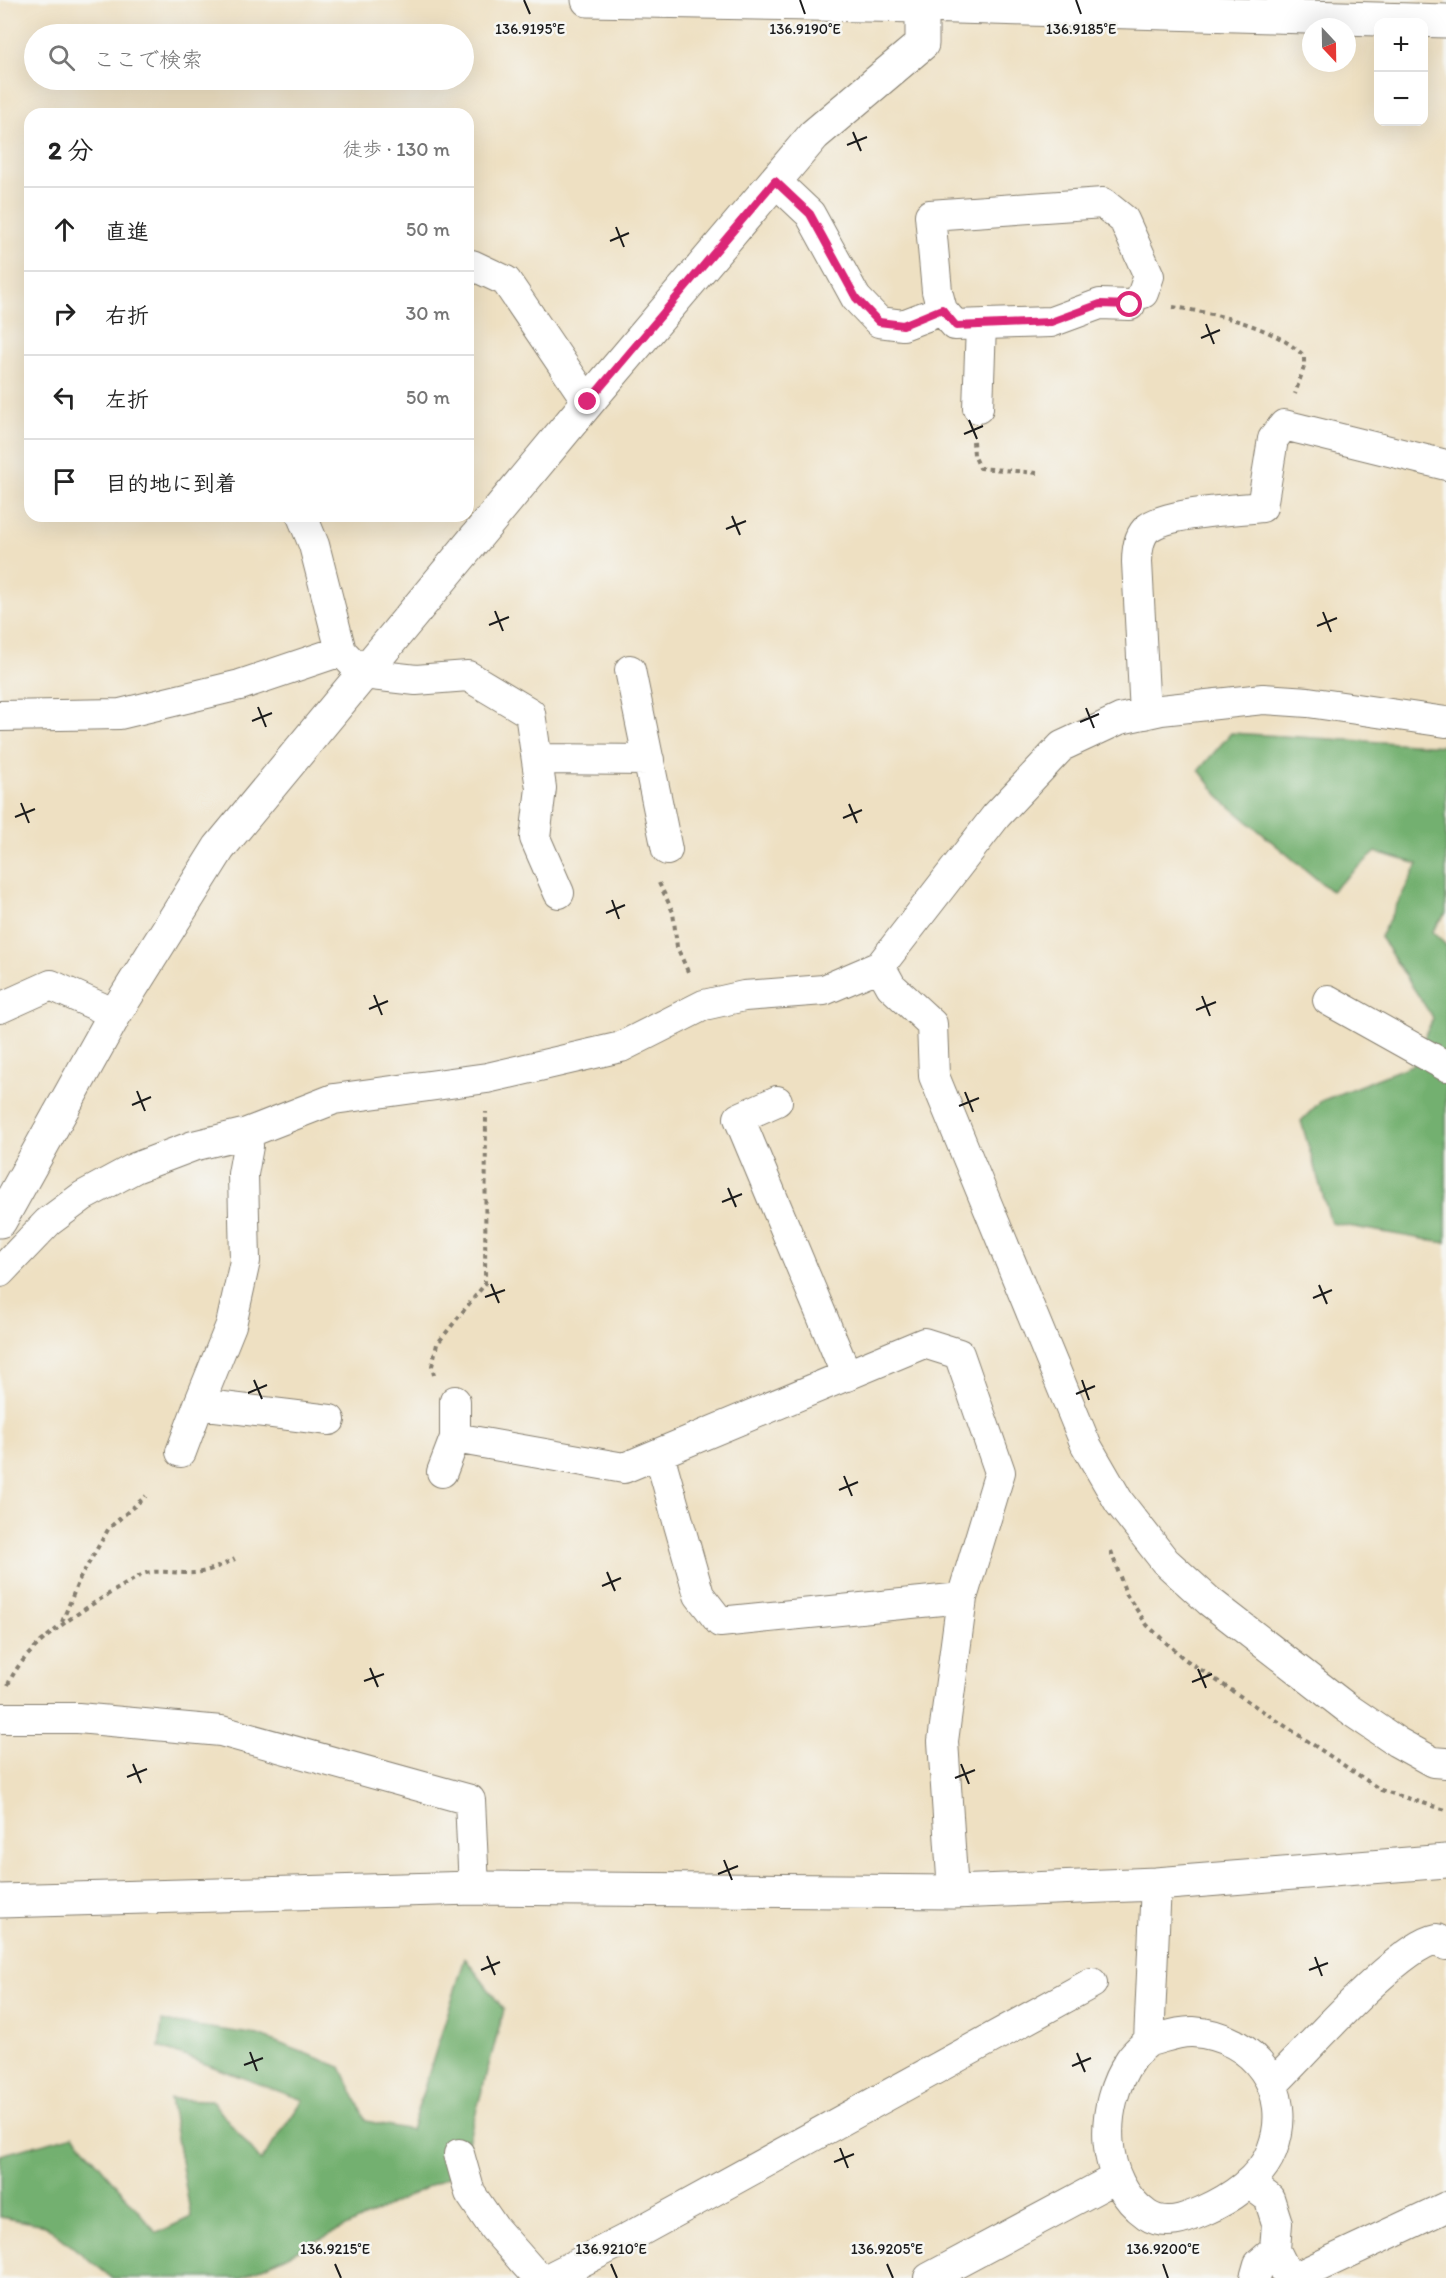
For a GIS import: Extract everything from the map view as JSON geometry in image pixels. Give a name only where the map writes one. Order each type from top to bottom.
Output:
[{"type":"street","points":[[588,0],[922,6],[1446,21]]},
{"type":"street","points":[[0,1221],[115,1014],[219,848],[588,402],[814,135],[922,44],[922,6]]},
{"type":"street","points":[[775,181],[810,214],[856,298],[879,322],[903,325],[942,309]]},
{"type":"street","points":[[1103,203],[1124,220],[1149,276],[1137,299],[1100,304],[1051,322],[956,326],[942,309],[937,291],[930,215],[1103,203]]},
{"type":"street","points":[[474,266],[506,281],[588,402]]},
{"type":"street","points":[[978,408],[981,325]]},
{"type":"street","points":[[1145,714],[1138,546],[1147,528],[1170,519],[1262,507],[1273,439],[1284,426],[1446,465]]},
{"type":"street","points":[[305,522],[314,544],[341,651],[363,674],[416,680],[468,676],[530,713],[541,788],[535,838],[559,893]]},
{"type":"street","points":[[2,709],[120,714],[240,685],[341,651]]},
{"type":"street","points":[[630,670],[649,760],[661,861]]},
{"type":"street","points":[[0,1272],[48,1222],[83,1196],[135,1168],[184,1150],[247,1133],[334,1099],[487,1078],[621,1047],[704,1005],[744,996],[824,990],[880,966],[996,816],[1062,746],[1120,719],[1263,699],[1308,702],[1446,722]]},
{"type":"street","points":[[537,759],[649,760]]},
{"type":"street","points":[[880,966],[891,986],[932,1024],[934,1076],[1086,1445],[1119,1502],[1165,1561],[1209,1601],[1347,1708],[1397,1742],[1434,1762],[1446,1763]]},
{"type":"street","points":[[0,1008],[51,986],[115,1014]]},
{"type":"street","points":[[1328,1000],[1446,1066]]},
{"type":"street","points":[[777,1101],[739,1118],[848,1376]]},
{"type":"street","points":[[181,1452],[231,1325],[245,1261],[243,1174],[248,1146],[247,1133]]},
{"type":"street","points":[[455,1438],[624,1468],[924,1343],[959,1354],[1000,1472],[962,1598],[943,1741],[953,1892]]},
{"type":"street","points":[[442,1472],[455,1438],[455,1401]]},
{"type":"street","points":[[199,1404],[330,1420]]},
{"type":"street","points":[[659,1454],[699,1595],[720,1622],[962,1598]]},
{"type":"street","points":[[1,1718],[78,1718],[221,1731],[470,1800],[474,1888]]},
{"type":"street","points":[[0,1901],[474,1888],[953,1892],[1156,1884],[1446,1861]]},
{"type":"street","points":[[1149,2040],[1156,1884]]},
{"type":"street","points":[[1273,2084],[1400,1958],[1425,1941],[1437,1939],[1446,1945]]},
{"type":"street","points":[[549,2278],[624,2240],[1092,1983]]},
{"type":"street","points":[[1191,2032],[1226,2038],[1256,2058],[1273,2084],[1281,2120],[1272,2152],[1249,2183],[1222,2203],[1181,2221],[1154,2219],[1131,2204],[1116,2178],[1109,2156],[1109,2126],[1117,2084],[1130,2059],[1149,2040],[1191,2032]]},
{"type":"street","points":[[459,2154],[470,2193],[494,2228],[538,2278]]},
{"type":"street","points":[[936,2276],[1116,2178]]},
{"type":"street","points":[[1249,2183],[1269,2198],[1277,2223],[1275,2250],[1289,2278]]},
{"type":"street","points":[[1294,2278],[1446,2207]]},
{"type":"street","points":[[1255,2278],[1259,2264],[1275,2250]]},
{"type":"path","points":[[1137,299],[1168,307],[1201,311],[1243,322],[1296,348],[1304,356],[1304,367],[1284,426]]},
{"type":"path","points":[[978,408],[972,444],[980,468],[1038,473]]},
{"type":"path","points":[[661,861],[673,912],[677,947],[704,1005]]},
{"type":"path","points":[[455,1401],[443,1394],[432,1366],[437,1344],[485,1284],[487,1078]]},
{"type":"path","points":[[61,1624],[79,1580],[109,1528],[146,1496]]},
{"type":"path","points":[[1109,1546],[1126,1594],[1147,1625],[1183,1658],[1381,1790],[1446,1810]]},
{"type":"path","points":[[1,1718],[9,1682],[19,1666],[61,1624],[152,1570],[166,1574],[197,1573],[235,1559]]},
{"type":"green space","points":[[1231,733],[1446,746],[1446,913],[1432,932],[1446,945],[1446,1243],[1331,1223],[1301,1121],[1321,1101],[1412,1065],[1433,1018],[1380,937],[1418,864],[1376,852],[1331,891],[1223,801],[1199,770]]},
{"type":"green space","points":[[465,1958],[504,2010],[460,2171],[241,2278],[112,2278],[45,2225],[0,2217],[0,2155],[74,2135],[157,2233],[191,2217],[170,2099],[211,2100],[261,2161],[303,2100],[159,2047],[162,2021],[258,2035],[341,2067],[366,2121],[411,2130]]},
{"type":"route","points":[[588,402],[775,181],[810,214],[856,298],[879,322],[903,325],[942,309],[956,326],[1051,322],[1100,304],[1130,305]]}]
